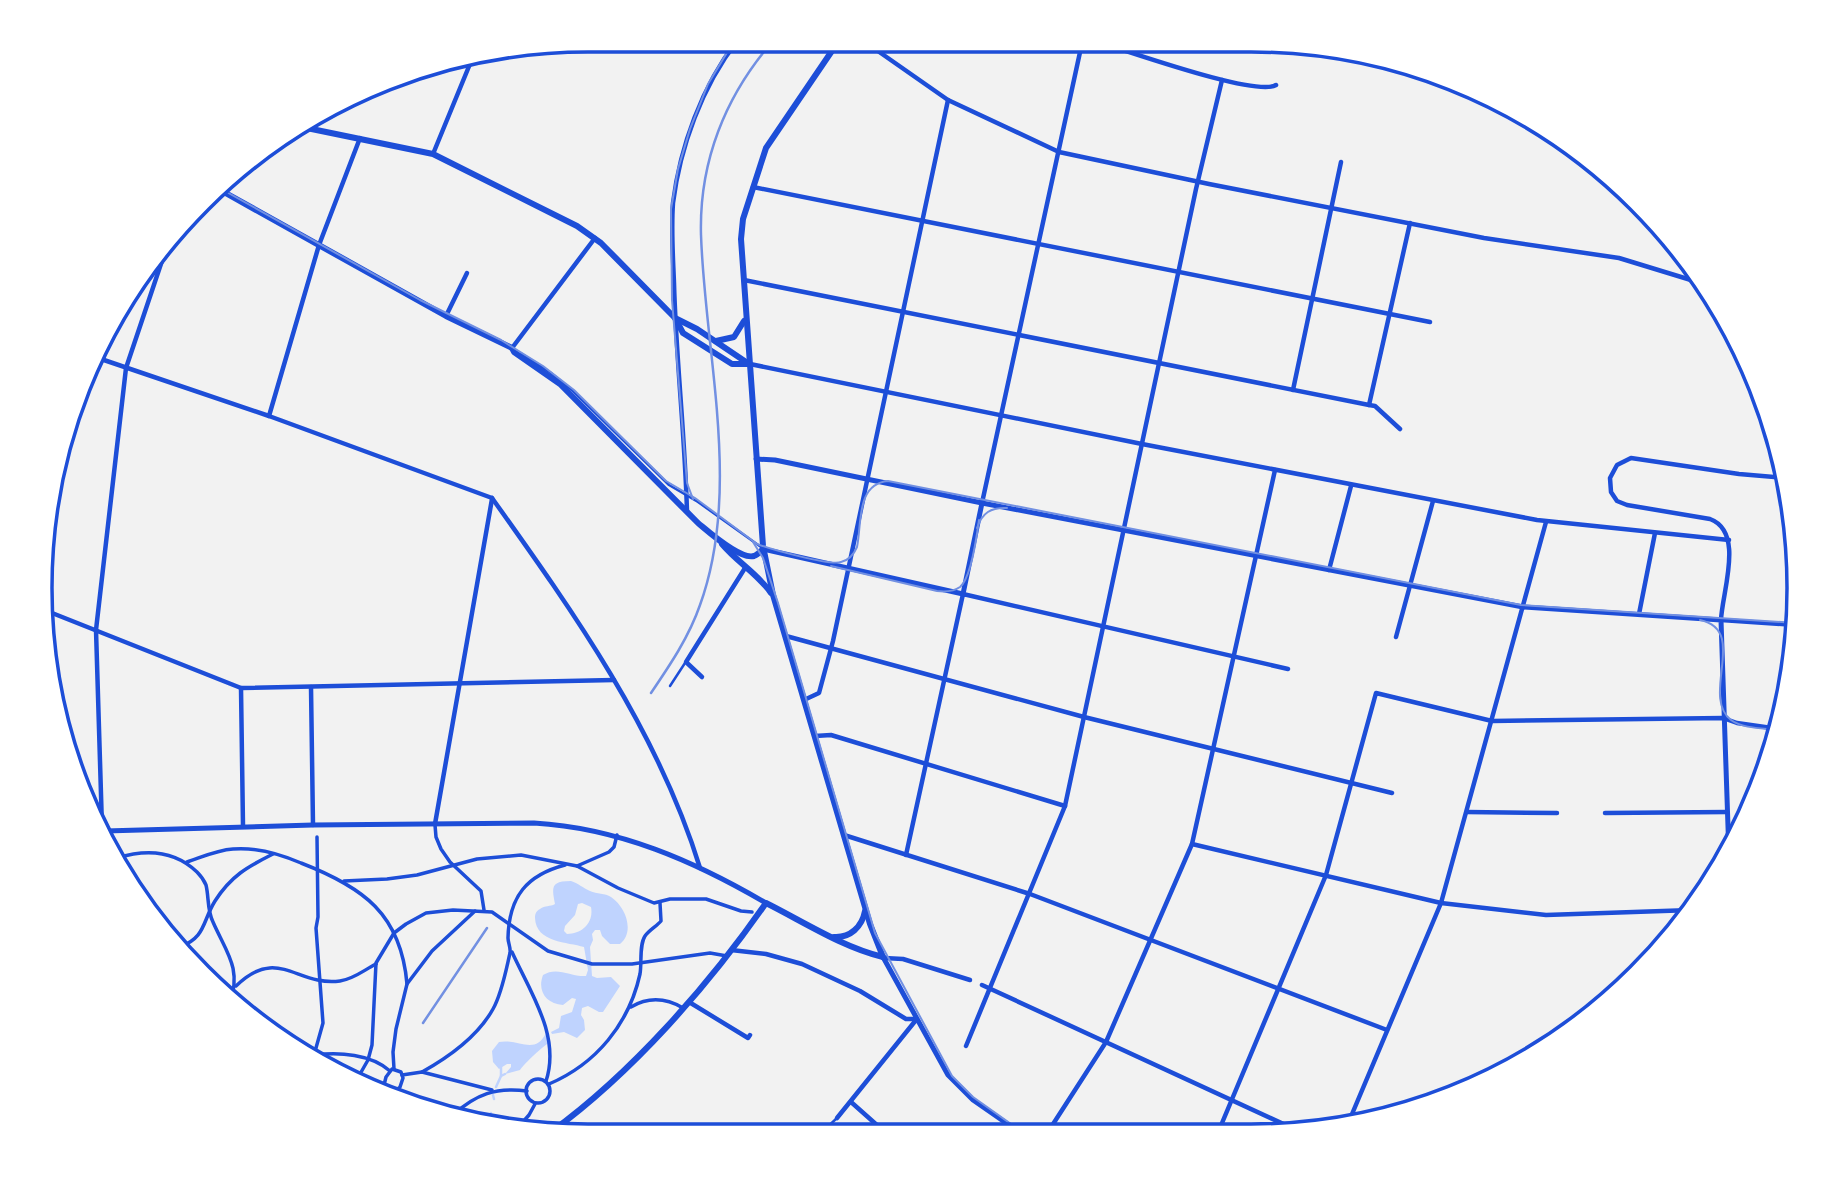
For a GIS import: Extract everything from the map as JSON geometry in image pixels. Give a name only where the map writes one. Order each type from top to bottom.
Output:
[{"type":"main road","points":[[831,52],[771,138],[753,187],[741,233],[743,280],[763,549],[773,595],[865,907],[883,957]]},
{"type":"main road","points":[[312,129],[433,154],[577,226],[595,238],[675,318],[749,364]]},
{"type":"main road","points":[[227,194],[446,316],[512,348],[572,395],[687,512],[763,582],[773,595]]},
{"type":"main road","points":[[675,318],[681,332],[732,364],[749,364]]},
{"type":"main road","points":[[714,341],[734,337],[746,319]]},
{"type":"main road","points":[[719,540],[745,556],[754,555],[763,549]]},
{"type":"main road","points":[[564,1123],[686,1005],[766,903],[861,951],[883,957]]},
{"type":"main road","points":[[832,937],[843,937],[857,929],[865,907]]},
{"type":"street","points":[[687,512],[672,224],[679,172],[706,92],[729,52]]},
{"type":"street","points":[[879,52],[948,100],[1059,152],[1528,246],[1619,258],[1689,279]]},
{"type":"street","points":[[906,855],[1080,52]]},
{"type":"street","points":[[1130,52],[1222,80],[1254,87],[1271,88],[1276,85]]},
{"type":"street","points":[[433,154],[469,67]]},
{"type":"street","points":[[966,1046],[1065,806],[1178,272],[1222,80]]},
{"type":"street","points":[[804,699],[819,694],[831,648],[948,100]]},
{"type":"street","points":[[270,416],[319,245],[359,138]]},
{"type":"street","points":[[1293,390],[1341,162]]},
{"type":"street","points":[[753,187],[1430,322]]},
{"type":"street","points":[[1369,405],[1410,223]]},
{"type":"street","points":[[512,348],[595,238]]},
{"type":"street","points":[[103,816],[96,630],[127,368],[161,265]]},
{"type":"street","points":[[446,316],[467,273]]},
{"type":"street","points":[[743,280],[1369,405],[1400,429]]},
{"type":"street","points":[[104,360],[270,416],[492,498],[555,587],[637,719],[663,772],[700,868]]},
{"type":"street","points":[[749,364],[1351,486],[1546,522],[1729,540]]},
{"type":"street","points":[[1728,834],[1721,620],[1731,547],[1729,540],[1715,521],[1622,503],[1611,492],[1610,478],[1617,465],[1631,458],[1775,477]]},
{"type":"street","points":[[756,459],[775,460],[982,503],[1523,607],[1786,624]]},
{"type":"street","points":[[1053,1124],[1106,1042],[1192,844],[1275,470]]},
{"type":"street","points":[[1329,570],[1351,486]]},
{"type":"street","points":[[484,910],[481,891],[437,842],[435,824],[492,498]]},
{"type":"street","points":[[1396,637],[1433,501]]},
{"type":"street","points":[[1352,1115],[1441,903],[1546,522]]},
{"type":"street","points":[[1639,614],[1655,533]]},
{"type":"street","points":[[763,549],[1289,669]]},
{"type":"street","points":[[702,677],[686,662],[745,568]]},
{"type":"street","points":[[53,613],[241,688],[614,680]]},
{"type":"street","points":[[786,635],[1214,751],[1392,793]]},
{"type":"street","points":[[311,687],[313,825]]},
{"type":"street","points":[[241,688],[243,827]]},
{"type":"street","points":[[1222,1124],[1326,875],[1376,693],[1492,720],[1723,718],[1769,728]]},
{"type":"street","points":[[815,736],[831,735],[1065,806]]},
{"type":"street","points":[[1605,813],[1727,811]]},
{"type":"street","points":[[1466,813],[1557,813]]},
{"type":"street","points":[[110,829],[549,824],[617,835],[647,845],[700,868],[766,903]]},
{"type":"street","points":[[577,866],[609,852],[614,847],[617,835]]},
{"type":"street","points":[[844,835],[1030,894],[1387,1030]]},
{"type":"street","points":[[315,1050],[323,1023],[316,928],[317,837]]},
{"type":"street","points":[[1192,844],[1441,903],[1546,915],[1680,910]]},
{"type":"street","points":[[187,862],[213,853],[252,848],[316,868],[344,881],[368,898],[394,933],[404,959],[407,984],[396,1029],[392,1070],[384,1084]]},
{"type":"street","points":[[124,857],[161,852],[187,862],[205,881],[209,912],[229,956],[236,986]]},
{"type":"street","points":[[188,944],[201,934],[209,912],[238,873],[246,866],[275,853]]},
{"type":"street","points":[[344,881],[387,879],[498,856],[522,855],[577,866],[645,900],[660,902],[670,899],[706,899],[752,912]]},
{"type":"street","points":[[525,1121],[535,1104],[548,1098],[551,1042],[511,951],[509,923],[516,898],[530,881],[544,872],[568,865]]},
{"type":"street","points":[[535,1104],[529,1100],[527,1091],[533,1082],[548,1083],[573,1073],[606,1044],[629,1009],[641,962],[644,937],[661,921],[660,902]]},
{"type":"street","points":[[360,1073],[368,1060],[374,1029],[376,964],[394,933],[426,913],[439,910],[484,910],[503,918],[548,951],[589,964],[609,965],[710,953],[766,954],[802,964],[860,991],[906,1019],[916,1019]]},
{"type":"street","points":[[407,984],[432,951],[475,911]]},
{"type":"street","points":[[323,1055],[344,1054],[368,1060],[402,1075],[422,1072],[449,1056],[485,1021],[497,1000],[511,951]]},
{"type":"street","points":[[883,957],[903,959],[970,980]]},
{"type":"street","points":[[883,957],[944,1068],[960,1088],[1009,1124]]},
{"type":"street","points":[[234,990],[253,972],[267,967],[285,969],[321,980],[346,980],[376,964]]},
{"type":"street","points":[[982,985],[1282,1123]]},
{"type":"street","points":[[629,1009],[643,1001],[658,1000],[686,1005],[748,1038],[750,1035]]},
{"type":"street","points":[[837,1118],[916,1019]]},
{"type":"street","points":[[422,1072],[492,1090],[527,1091]]},
{"type":"street","points":[[398,1089],[402,1075]]},
{"type":"street","points":[[461,1109],[492,1090]]},
{"type":"street","points":[[850,1102],[875,1124]]},
{"type":"lane","points":[[512,348],[559,379],[660,477],[763,549]]},
{"type":"lane","points":[[670,686],[686,662]]},
{"type":"lane","points":[[831,1124],[837,1118]]},
{"type":"water","points":[[571,881],[590,891],[611,897],[621,907],[628,926],[625,939],[620,944],[610,944],[600,930],[595,930],[592,934],[592,976],[611,977],[620,986],[603,1012],[588,1006],[582,1008],[585,1030],[577,1038],[564,1032],[551,1032],[559,1028],[561,1016],[572,1012],[576,999],[572,998],[563,1005],[552,1002],[544,996],[541,981],[543,975],[548,972],[586,976],[588,970],[584,947],[547,937],[537,926],[535,918],[539,910],[555,904],[554,886],[559,882]],"holes":[[[578,904],[591,907],[589,923],[582,930],[567,934],[564,931],[565,926],[575,915]]]},
{"type":"water","points":[[546,1033],[549,1043],[520,1070],[505,1074],[511,1064],[499,1069],[493,1062],[492,1051],[499,1042],[537,1044]]},
{"type":"waterway","points":[[501,1067],[501,1076]]},
{"type":"waterway","points":[[496,1087],[501,1076],[505,1074]]},
{"type":"waterway","points":[[493,1095],[494,1099]]},
{"type":"tram line","points":[[693,499],[687,483],[672,300],[671,209],[678,169],[690,129],[708,84],[727,52]]},
{"type":"tram line","points":[[228,193],[420,300],[501,340],[543,366],[574,390],[666,481],[695,498],[757,544],[786,553],[835,563],[849,558],[857,547],[865,497],[870,489],[888,481],[1521,605],[1786,622]]},
{"type":"tram line","points":[[977,528],[988,512],[1007,508]]},
{"type":"tram line","points":[[831,566],[937,591],[955,590],[967,575],[979,520]]},
{"type":"tram line","points":[[753,542],[763,558],[778,603],[875,933],[952,1076],[973,1097],[1011,1124]]},
{"type":"tram line","points":[[1700,620],[1714,626],[1721,636],[1723,650],[1720,696],[1723,709],[1731,720],[1741,725],[1768,729]]},
{"type":"railway","points":[[651,693],[685,640],[696,617],[712,561],[720,469],[704,281],[702,208],[710,156],[718,131],[741,84],[764,52]]},
{"type":"railway","points":[[423,1023],[487,928]]}]
